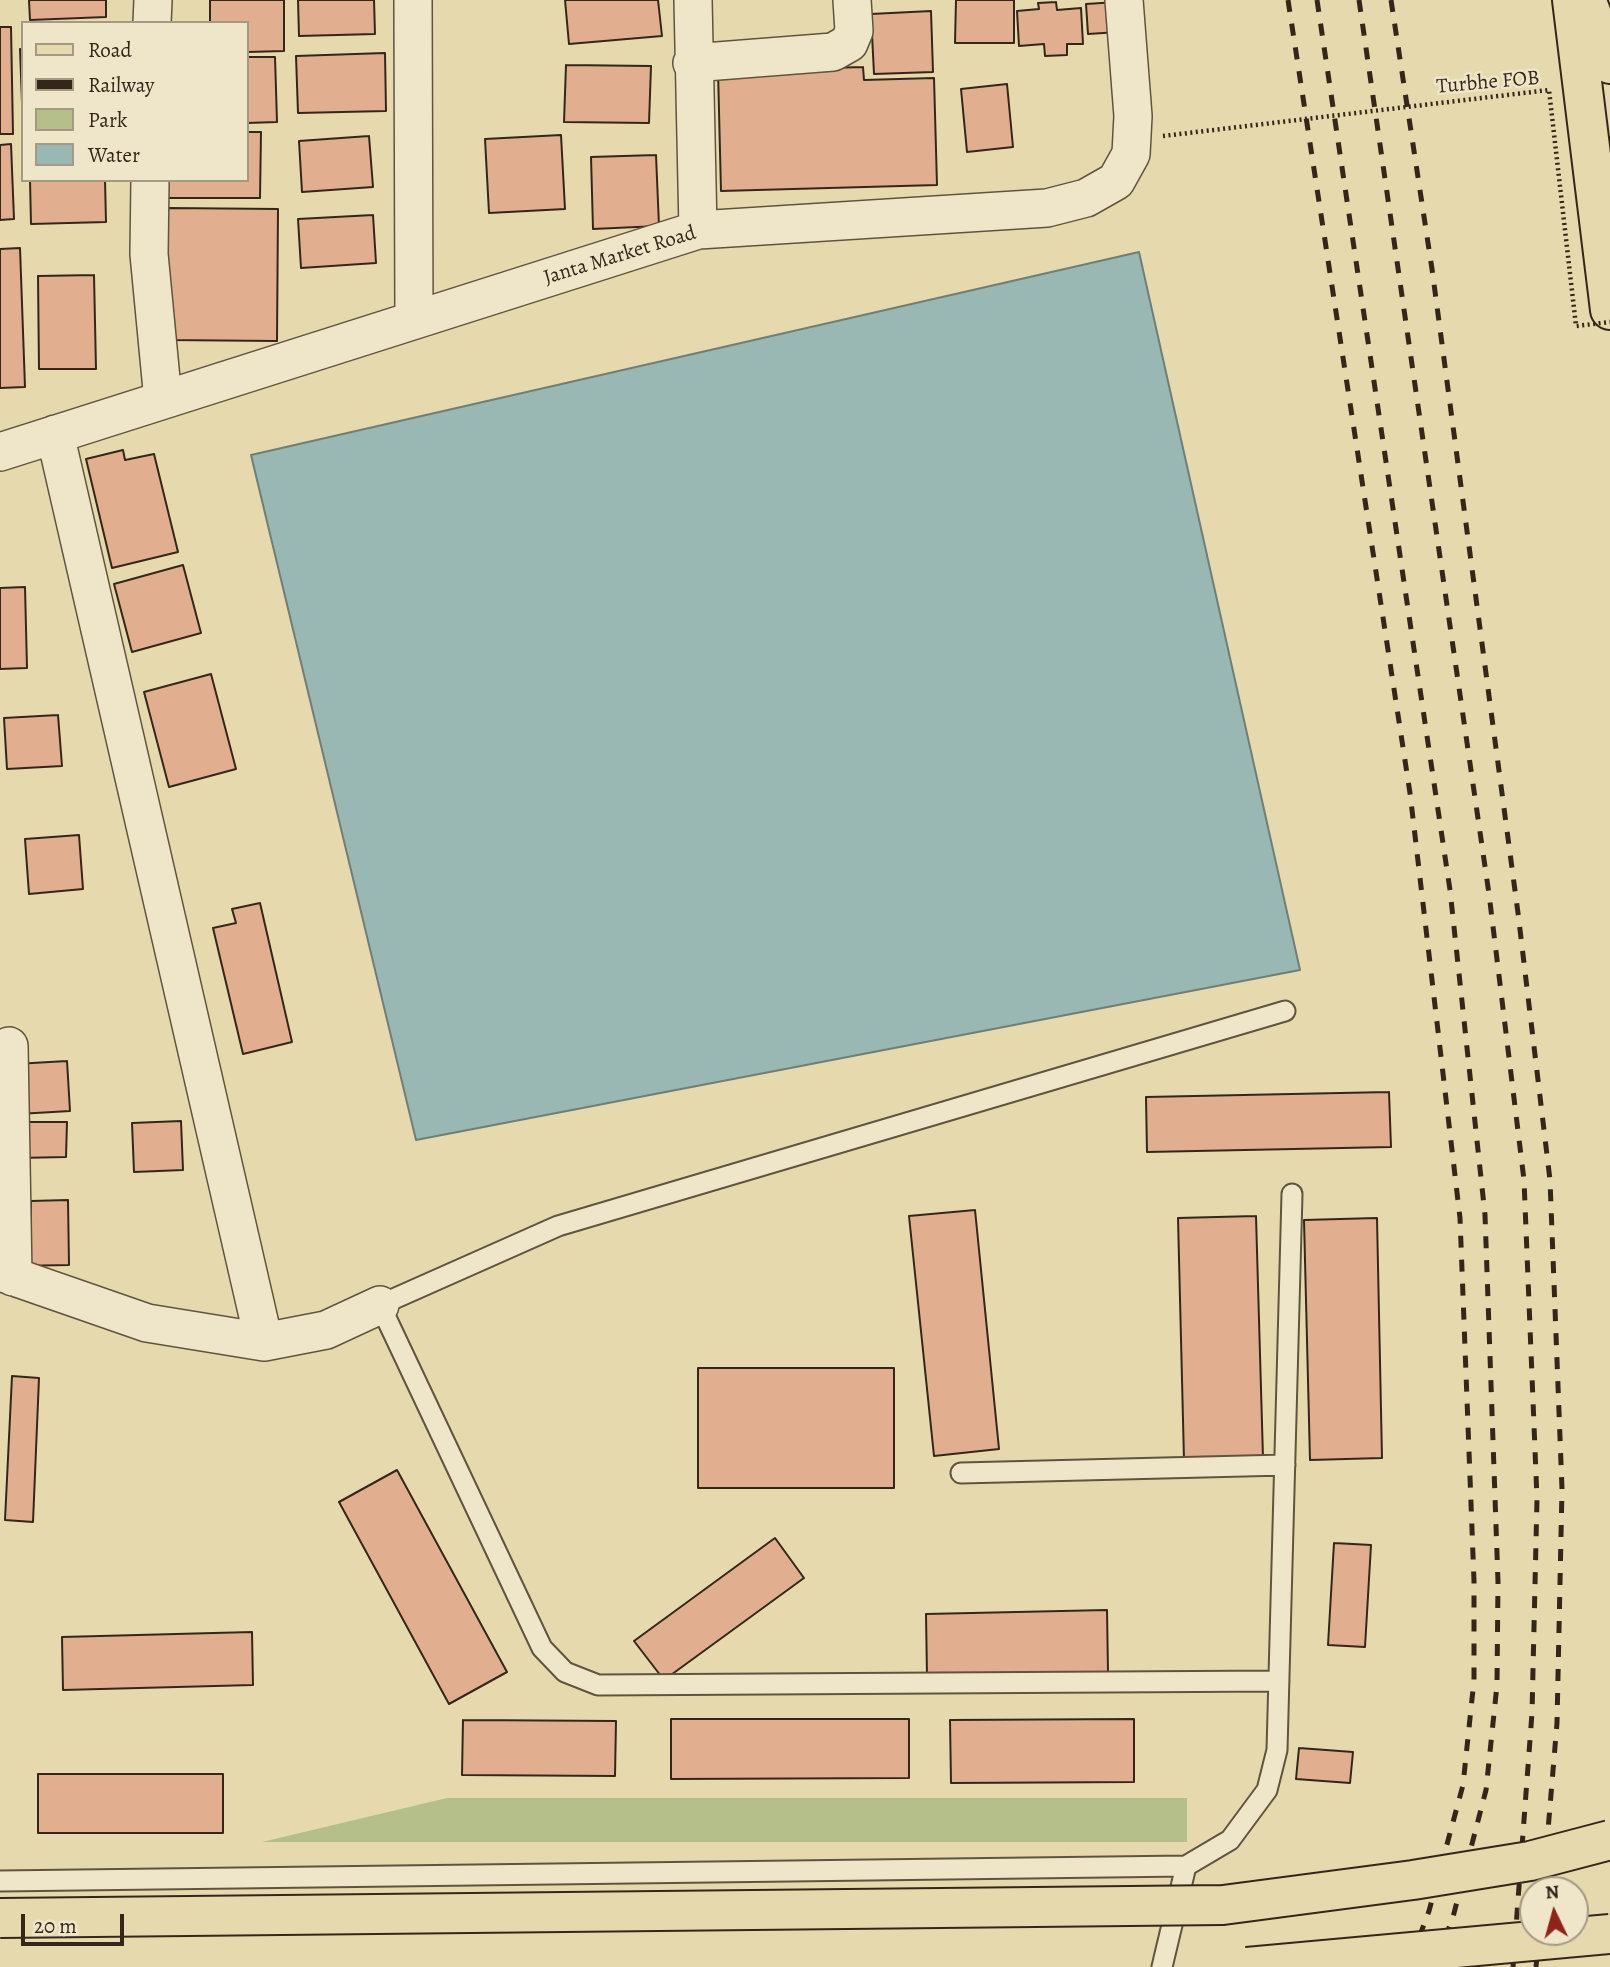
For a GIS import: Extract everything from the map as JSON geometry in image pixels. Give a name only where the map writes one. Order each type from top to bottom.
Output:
[{"type":"main road","points":[[1572,0],[1610,310]]},
{"type":"main road","points":[[1586,0],[1610,64]]},
{"type":"main road","points":[[0,1918],[1223,1905],[1413,1881],[1530,1861],[1610,1840]]},
{"type":"main road","points":[[1247,1967],[1610,1934]]},
{"type":"street","points":[[152,21],[153,0]]},
{"type":"street","points":[[413,0],[414,320]]},
{"type":"street","points":[[693,0],[692,63],[698,230]]},
{"type":"street","points":[[692,63],[833,52],[849,43],[854,31],[852,0]]},
{"type":"street","name":"Janta Market Road","points":[[0,452],[698,230],[1047,208],[1086,198],[1116,181],[1131,154],[1133,116],[1124,0]]},
{"type":"street","points":[[150,182],[149,254],[163,400]]},
{"type":"street","points":[[55,434],[264,1342]]},
{"type":"street","points":[[9,1046],[7,1274],[147,1323],[264,1342],[326,1330],[380,1305]]},
{"type":"lane","points":[[1279,1681],[598,1685],[565,1672],[542,1648],[380,1305],[558,1226],[1284,1011]]},
{"type":"lane","points":[[0,1881],[1186,1866],[1230,1840],[1267,1790],[1278,1750],[1292,1194]]},
{"type":"lane","points":[[961,1473],[1285,1465]]},
{"type":"lane","points":[[1162,1967],[1186,1866]]},
{"type":"path","name":"Turbhe FOB","points":[[1163,136],[1549,90],[1577,326],[1610,322]]},
{"type":"green space","points":[[447,1798],[1187,1798],[1187,1842],[262,1842]]},
{"type":"water","points":[[1139,252],[1300,970],[416,1140],[251,455]]},
{"type":"building","points":[[29,0],[106,0],[106,17],[30,20]]},
{"type":"building","points":[[210,0],[284,0],[284,51],[248,52],[248,21],[210,21]]},
{"type":"building","points":[[298,0],[374,0],[375,34],[299,36]]},
{"type":"building","points":[[565,0],[658,0],[662,36],[569,44]]},
{"type":"building","points":[[956,0],[1014,0],[1014,43],[955,43]]},
{"type":"building","points":[[1056,2],[1057,10],[1081,8],[1083,44],[1067,44],[1067,55],[1045,56],[1044,44],[1019,46],[1017,11],[1039,9],[1038,3]]},
{"type":"building","points":[[1117,2],[1119,32],[1088,34],[1086,4]]},
{"type":"building","points":[[931,11],[933,72],[874,74],[871,14]]},
{"type":"building","points":[[0,27],[11,27],[13,134],[0,134]]},
{"type":"building","points":[[385,53],[386,111],[298,113],[296,56]]},
{"type":"building","points":[[248,57],[275,57],[277,122],[248,123]]},
{"type":"building","points":[[566,65],[651,66],[649,123],[564,122]]},
{"type":"building","points":[[863,67],[864,80],[934,78],[937,185],[721,191],[718,71]]},
{"type":"building","points":[[1007,84],[1013,147],[967,152],[961,89]]},
{"type":"building","points":[[248,132],[261,132],[260,198],[164,198],[164,182],[248,182]]},
{"type":"building","points":[[561,135],[565,209],[489,213],[485,139]]},
{"type":"building","points":[[369,136],[373,187],[302,192],[299,141]]},
{"type":"building","points":[[11,144],[14,219],[0,220],[0,145]]},
{"type":"building","points":[[656,155],[659,226],[593,229],[591,157]]},
{"type":"building","points":[[30,182],[105,182],[106,222],[31,224]]},
{"type":"building","points":[[168,208],[278,209],[277,341],[167,340]]},
{"type":"building","points":[[373,215],[376,263],[301,268],[298,219]]},
{"type":"building","points":[[20,248],[25,387],[0,388],[0,249]]},
{"type":"building","points":[[94,275],[96,369],[39,369],[38,276]]},
{"type":"building","points":[[123,450],[125,460],[154,454],[178,552],[112,568],[86,459]]},
{"type":"building","points":[[183,565],[201,633],[132,652],[114,584]]},
{"type":"building","points":[[25,587],[27,668],[0,669],[0,588]]},
{"type":"building","points":[[211,674],[236,769],[169,787],[144,692]]},
{"type":"building","points":[[58,715],[62,766],[7,769],[4,718]]},
{"type":"building","points":[[79,835],[83,889],[29,894],[25,839]]},
{"type":"building","points":[[260,903],[292,1042],[243,1054],[213,928],[236,923],[232,909]]},
{"type":"building","points":[[67,1061],[70,1111],[18,1114],[15,1064]]},
{"type":"building","points":[[1389,1092],[1391,1147],[1147,1152],[1146,1097]]},
{"type":"building","points":[[181,1121],[183,1170],[134,1172],[132,1123]]},
{"type":"building","points":[[18,1122],[67,1122],[66,1157],[18,1158]]},
{"type":"building","points":[[68,1200],[69,1265],[15,1266],[14,1220],[31,1220],[31,1201]]},
{"type":"building","points":[[975,1210],[999,1449],[934,1456],[909,1216]]},
{"type":"building","points":[[1256,1216],[1263,1458],[1184,1460],[1178,1218]]},
{"type":"building","points":[[1377,1218],[1382,1458],[1310,1460],[1304,1220]]},
{"type":"building","points":[[698,1368],[894,1368],[894,1488],[698,1488]]},
{"type":"building","points":[[12,1376],[39,1378],[33,1522],[5,1520]]},
{"type":"building","points":[[397,1470],[507,1672],[449,1704],[339,1502]]},
{"type":"building","points":[[775,1538],[804,1578],[664,1680],[634,1641]]},
{"type":"building","points":[[1334,1543],[1371,1545],[1365,1647],[1328,1645]]},
{"type":"building","points":[[1107,1610],[1108,1672],[927,1676],[926,1614]]},
{"type":"building","points":[[252,1632],[253,1685],[63,1690],[62,1637]]},
{"type":"building","points":[[671,1719],[909,1719],[909,1778],[671,1779]]},
{"type":"building","points":[[1134,1719],[1134,1782],[951,1783],[950,1720]]},
{"type":"building","points":[[463,1720],[616,1721],[615,1776],[462,1775]]},
{"type":"building","points":[[1299,1748],[1353,1752],[1350,1783],[1296,1779]]},
{"type":"building","points":[[38,1774],[223,1774],[223,1833],[38,1833]]},
{"type":"railway","points":[[1288,0],[1410,793],[1460,1218],[1474,1581],[1474,1680],[1463,1785],[1429,1911],[1408,1967]]},
{"type":"railway","points":[[1317,0],[1450,890],[1485,1215],[1498,1582],[1497,1685],[1486,1790],[1453,1917],[1434,1967]]},
{"type":"railway","points":[[1359,0],[1489,894],[1524,1180],[1537,1499],[1532,1713],[1513,1967]]},
{"type":"railway","points":[[1391,0],[1432,269],[1518,913],[1550,1180],[1562,1489],[1557,1723],[1544,1876]]},
{"type":"railway","points":[[1536,1967],[1538,1946]]}]
